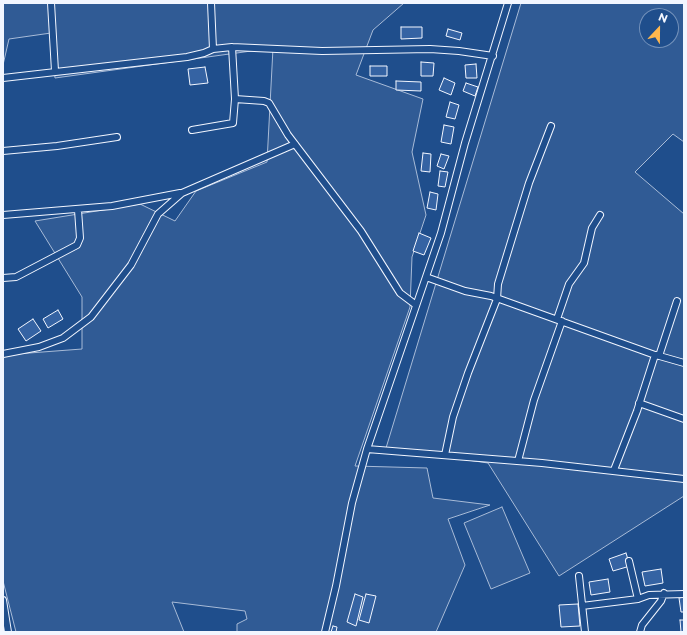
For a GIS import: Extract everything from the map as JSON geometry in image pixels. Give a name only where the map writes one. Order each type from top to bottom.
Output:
[{"type":"street","points":[[51,3],[55,71]]},
{"type":"street","points":[[211,3],[214,49]]},
{"type":"street","points":[[325,632],[336,586],[352,503],[367,449],[441,233],[465,143],[493,56],[508,3]]},
{"type":"street","points":[[3,78],[187,57],[214,49],[232,47],[322,51],[430,49],[459,51],[493,56]]},
{"type":"street","points":[[192,130],[233,124],[235,99],[232,47]]},
{"type":"street","points":[[235,99],[264,101],[269,103],[295,144],[344,207],[400,293],[416,305]]},
{"type":"street","points":[[445,455],[453,417],[497,299],[498,284],[529,182],[551,126]]},
{"type":"street","points":[[3,151],[57,146],[117,136]]},
{"type":"street","points":[[3,216],[15,213],[78,210],[112,206],[182,193],[295,144]]},
{"type":"street","points":[[3,354],[39,347],[63,338],[91,317],[131,266],[158,214],[182,193]]},
{"type":"street","points":[[3,278],[16,277],[77,245],[80,238],[78,210]]},
{"type":"street","points":[[518,461],[534,400],[569,284],[584,263],[592,228],[600,215]]},
{"type":"street","points":[[426,277],[447,285],[497,299],[684,364]]},
{"type":"street","points":[[614,470],[676,301]]},
{"type":"street","points":[[639,403],[684,419]]},
{"type":"street","points":[[367,449],[614,470],[684,479]]},
{"type":"street","points":[[629,561],[638,599]]},
{"type":"street","points":[[579,576],[585,632]]},
{"type":"street","points":[[640,632],[642,625],[661,601],[664,593]]},
{"type":"street","points":[[582,606],[638,599],[649,595],[664,593],[684,594]]},
{"type":"street","points":[[3,600],[8,632]]},
{"type":"shaded area","points":[[3,3],[404,3],[373,30],[356,75],[423,99],[412,152],[426,215],[412,257],[410,307],[355,466],[427,468],[433,498],[490,505],[448,519],[465,565],[436,632],[237,632],[237,624],[247,619],[245,611],[172,602],[184,632],[16,632],[3,581],[3,355],[82,349],[82,297],[35,221],[140,204],[175,221],[196,191],[267,162],[273,48],[55,78],[51,33],[9,39],[3,65]]},
{"type":"shaded area","points":[[521,3],[684,3],[684,142],[673,134],[635,172],[684,214],[684,496],[559,576],[488,463],[386,448]]},
{"type":"shaded area","points":[[502,507],[530,573],[491,589],[464,523]]},
{"type":"building","points":[[401,27],[422,27],[422,38],[401,39]]},
{"type":"building","points":[[448,29],[462,33],[460,40],[446,36]]},
{"type":"building","points":[[421,62],[434,63],[433,76],[421,76]]},
{"type":"building","points":[[476,64],[477,78],[466,78],[465,65]]},
{"type":"building","points":[[370,66],[387,66],[387,76],[370,76]]},
{"type":"building","points":[[205,67],[208,83],[190,85],[188,69]]},
{"type":"building","points":[[444,78],[455,83],[451,95],[439,90]]},
{"type":"building","points":[[396,81],[421,82],[421,91],[396,90]]},
{"type":"building","points":[[466,83],[478,87],[475,96],[463,91]]},
{"type":"building","points":[[450,102],[459,105],[455,119],[446,117]]},
{"type":"building","points":[[444,125],[454,127],[451,144],[441,142]]},
{"type":"building","points":[[423,153],[431,154],[430,172],[421,171]]},
{"type":"building","points":[[441,154],[449,156],[444,169],[437,166]]},
{"type":"building","points":[[440,171],[448,172],[445,187],[438,186]]},
{"type":"building","points":[[430,192],[438,194],[436,210],[427,208]]},
{"type":"building","points":[[419,233],[431,238],[424,255],[413,251]]},
{"type":"building","points":[[58,310],[63,319],[48,328],[43,319]]},
{"type":"building","points":[[33,319],[41,331],[26,341],[18,329]]},
{"type":"building","points":[[626,553],[630,566],[613,571],[609,559]]},
{"type":"building","points":[[661,569],[663,583],[645,586],[642,572]]},
{"type":"building","points":[[608,579],[610,592],[591,595],[589,582]]},
{"type":"building","points":[[355,594],[363,597],[356,626],[347,622]]},
{"type":"building","points":[[366,594],[376,596],[369,623],[359,620]]},
{"type":"building","points":[[684,597],[684,612],[681,612],[679,598]]},
{"type":"building","points":[[578,604],[580,626],[561,627],[559,605]]},
{"type":"building","points":[[680,620],[684,620],[684,632],[681,632]]},
{"type":"building","points":[[333,626],[337,627],[336,632],[331,632]]}]
